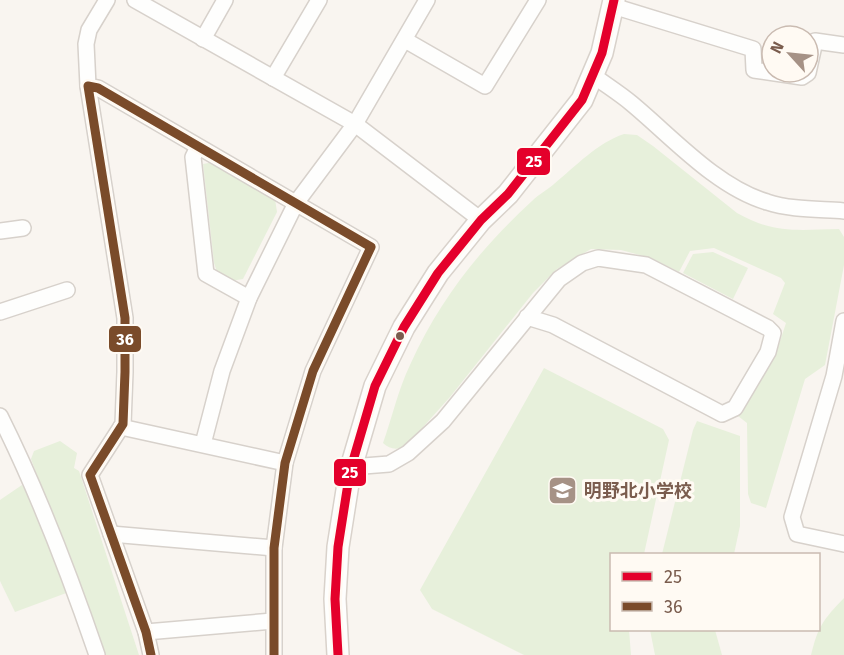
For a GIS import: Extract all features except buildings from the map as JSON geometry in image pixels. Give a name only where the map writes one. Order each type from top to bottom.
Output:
[{"type":"street","points":[[107,0],[89,30],[86,44],[88,86],[125,318],[125,372],[123,424],[90,475],[146,632],[151,655]]},
{"type":"street","points":[[135,0],[356,124],[481,220]]},
{"type":"street","points":[[203,39],[225,0]]},
{"type":"street","points":[[273,78],[319,0]]},
{"type":"street","points":[[203,444],[222,371],[249,298],[296,203],[356,124],[427,0]]},
{"type":"street","points":[[405,39],[485,86],[538,0]]},
{"type":"street","points":[[338,655],[335,599],[338,547],[351,467],[375,386],[414,309],[438,273],[481,220],[508,194],[582,100],[602,53],[613,3],[753,49],[754,70],[786,76],[802,77],[808,73],[815,41],[844,45]]},
{"type":"street","points":[[594,76],[628,100],[713,173],[745,193],[766,202],[789,207],[844,211]]},
{"type":"street","points":[[88,86],[98,88],[371,248],[313,371],[285,463],[274,548],[274,655]]},
{"type":"street","points":[[198,147],[193,157],[206,274],[249,298]]},
{"type":"street","points":[[0,231],[23,228]]},
{"type":"street","points":[[351,467],[389,464],[408,453],[443,421],[526,317],[559,279],[582,263],[598,258],[646,266],[768,328],[773,333],[768,352],[735,408],[722,414],[553,325],[526,317]]},
{"type":"street","points":[[0,312],[68,290]]},
{"type":"street","points":[[844,321],[834,376],[792,517],[797,534],[844,544]]},
{"type":"street","points":[[0,416],[30,475],[97,655]]},
{"type":"street","points":[[121,427],[285,463]]},
{"type":"street","points":[[111,534],[274,548]]},
{"type":"street","points":[[146,632],[273,621]]},
{"type":"green space","points":[[624,134],[637,135],[737,213],[750,220],[774,228],[839,229],[844,237],[844,265],[825,365],[805,379],[766,508],[751,503],[748,494],[747,423],[738,416],[775,356],[786,323],[773,314],[785,283],[781,278],[714,248],[690,251],[679,272],[651,258],[621,250],[591,249],[557,269],[533,293],[450,397],[406,446],[394,449],[383,443],[410,365],[434,318],[462,277],[495,238],[535,199],[596,149]]},
{"type":"green space","points":[[214,162],[275,199],[277,212],[243,279],[231,281],[217,272],[214,263],[203,164]]},
{"type":"green space","points":[[713,252],[748,268],[733,299],[683,273],[693,254]]},
{"type":"green space","name":"明野北小学校","points":[[544,368],[663,429],[669,440],[644,553],[610,553],[610,631],[629,631],[631,655],[524,655],[432,609],[420,590]]},
{"type":"green space","points":[[697,421],[740,436],[740,526],[734,553],[662,553]]},
{"type":"green space","points":[[60,441],[77,453],[74,468],[79,471],[139,655],[104,655],[31,459],[34,451]]},
{"type":"green space","points":[[22,485],[39,516],[69,592],[15,612],[0,581],[0,500]]},
{"type":"green space","points":[[844,598],[844,655],[811,655],[822,624]]},
{"type":"green space","points":[[650,631],[715,631],[722,655],[655,655]]},
{"type":"transit line","name":"25","points":[[338,655],[335,599],[338,547],[350,471],[375,386],[404,327],[438,273],[481,220],[508,194],[582,100],[602,53],[614,0]]},
{"type":"transit line","name":"36","points":[[151,655],[146,632],[90,475],[123,424],[125,318],[88,86],[98,88],[371,247],[313,371],[285,463],[274,548],[274,655]]},
{"type":"place","name":"明野北小学校","points":[[563,491]]}]
